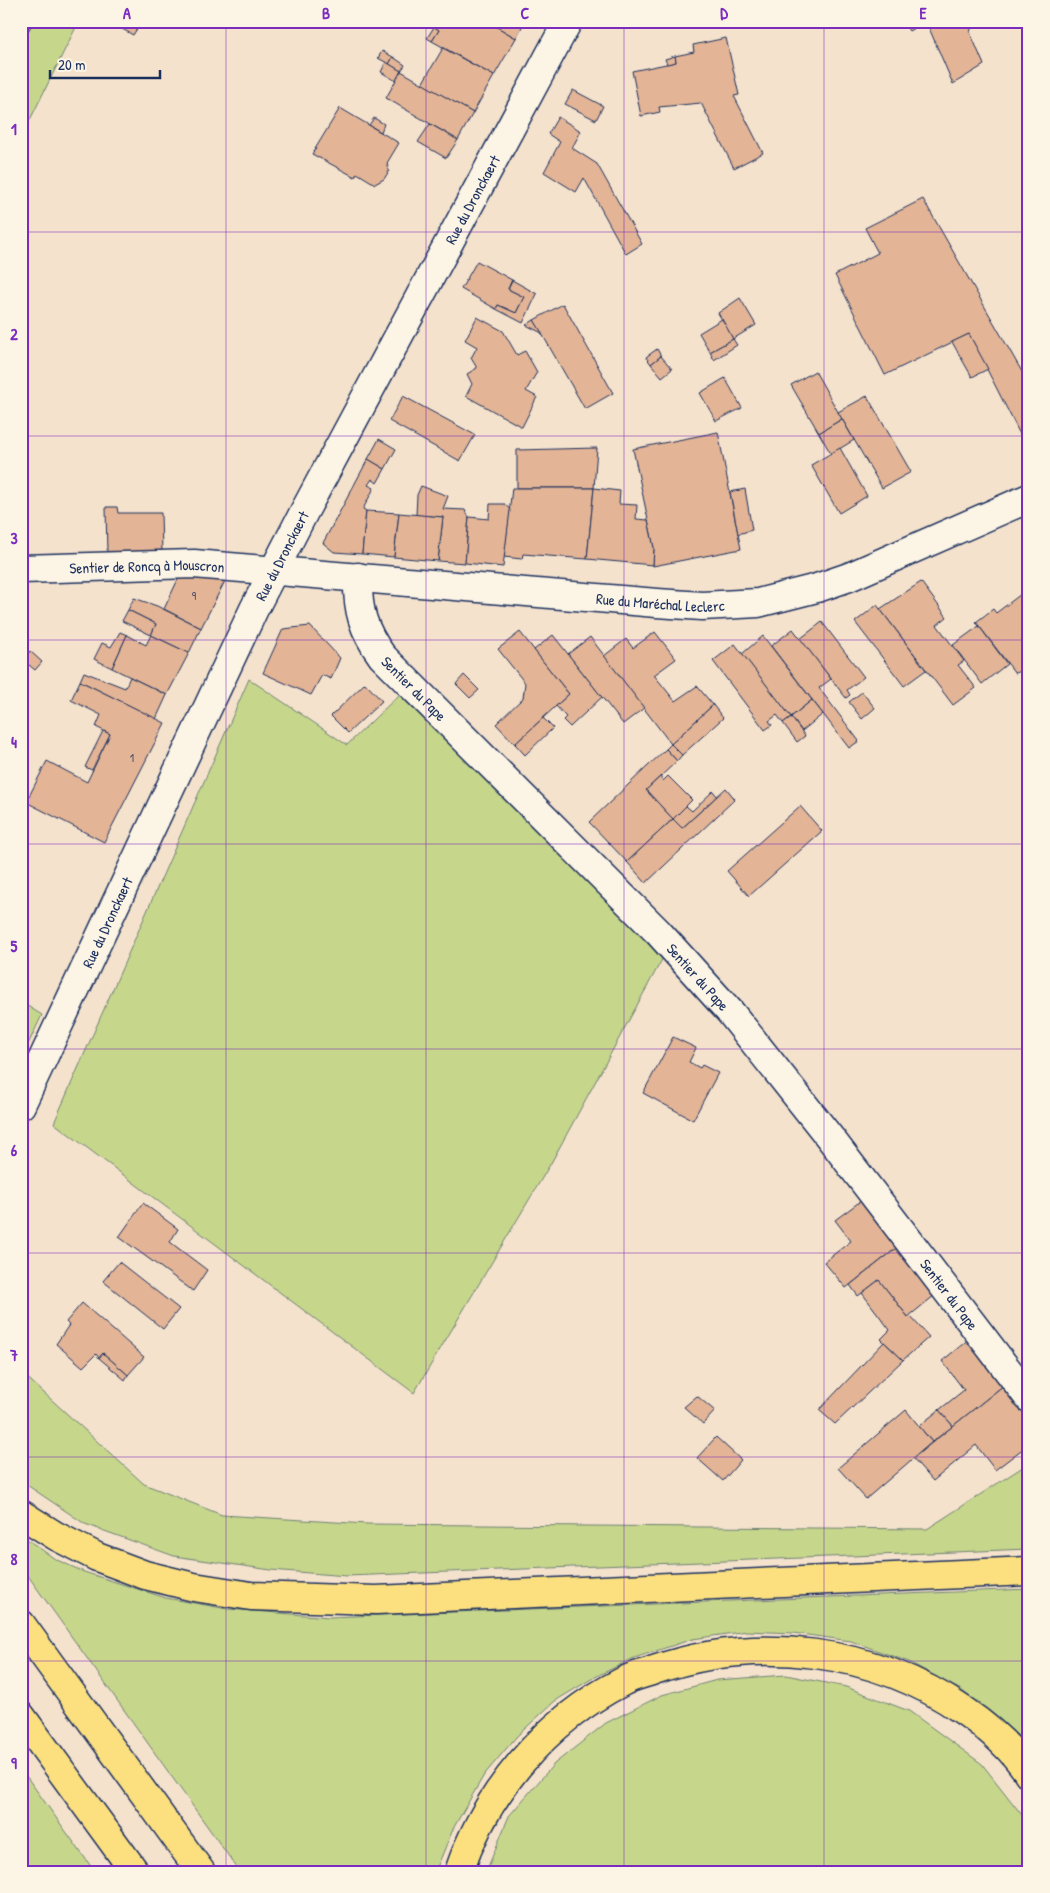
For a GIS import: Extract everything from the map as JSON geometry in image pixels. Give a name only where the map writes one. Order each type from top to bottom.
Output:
[{"type":"highway","points":[[21,1514],[56,1536],[97,1557],[146,1575],[194,1587],[251,1596],[376,1600],[1029,1571]]},
{"type":"highway","points":[[21,1624],[201,1872]]},
{"type":"highway","points":[[459,1872],[466,1851],[488,1807],[514,1770],[545,1736],[587,1703],[624,1681],[671,1664],[714,1654],[764,1651],[815,1653],[861,1662],[909,1680],[943,1696],[987,1726],[1019,1760],[1029,1774]]},
{"type":"highway","points":[[21,1716],[135,1872]]},
{"type":"street","name":"Rue du Dronckaert","points":[[21,1106],[274,570],[568,21]]},
{"type":"street","name":"Rue du Maréchal Leclerc","points":[[274,570],[657,603],[702,606],[758,603],[849,578],[1029,498]]},
{"type":"street","name":"Sentier de Roncq à Mouscron","points":[[21,569],[194,564],[274,570]]},
{"type":"street","name":"Sentier du Pape","points":[[358,577],[357,600],[360,614],[370,637],[382,656],[658,932],[731,1013],[837,1146],[1029,1398]]},
{"type":"green space","points":[[21,21],[79,21],[21,138]]},
{"type":"green space","points":[[249,679],[347,745],[399,695],[665,954],[551,1163],[414,1393],[54,1123]]},
{"type":"green space","points":[[21,1002],[42,1015],[21,1059]]},
{"type":"green space","points":[[21,1372],[144,1484],[222,1515],[367,1524],[927,1529],[1029,1463],[1029,1549],[347,1576],[271,1570],[174,1556],[85,1524],[21,1481]]},
{"type":"green space","points":[[21,1535],[55,1559],[84,1572],[166,1598],[228,1609],[330,1617],[1029,1589],[1029,1751],[1003,1723],[961,1690],[909,1662],[851,1641],[793,1633],[747,1631],[693,1639],[634,1658],[593,1678],[555,1701],[517,1736],[484,1775],[454,1827],[435,1872],[240,1872],[21,1566]]},
{"type":"green space","points":[[786,1675],[846,1687],[909,1711],[982,1764],[1029,1824],[1029,1872],[486,1872],[509,1816],[554,1764],[606,1723],[662,1695],[717,1680]]},
{"type":"green space","points":[[21,1770],[29,1780],[95,1872],[21,1872]]},
{"type":"building","points":[[21,21],[34,21],[28,31],[21,27]]},
{"type":"building","points":[[117,21],[142,21],[133,35],[115,25]]},
{"type":"building","points":[[437,21],[487,21],[516,38],[494,76],[432,41],[439,30],[434,27]]},
{"type":"building","points":[[487,21],[525,21],[516,38]]},
{"type":"building","points":[[903,21],[926,21],[909,31]]},
{"type":"building","points":[[926,21],[974,21],[970,32],[984,65],[953,84]]},
{"type":"building","points":[[21,27],[27,30],[21,40]]},
{"type":"building","points":[[434,27],[439,30],[432,41],[427,38]]},
{"type":"building","points":[[726,38],[739,95],[734,96],[763,153],[734,168],[701,103],[659,107],[660,112],[641,116],[632,71],[676,62],[675,56],[694,52],[693,45]]},
{"type":"building","points":[[443,48],[494,76],[473,113],[422,84]]},
{"type":"building","points":[[382,51],[393,57],[389,64],[378,58]]},
{"type":"building","points":[[675,56],[676,62],[667,64],[665,59]]},
{"type":"building","points":[[393,57],[405,65],[401,71],[389,64]]},
{"type":"building","points":[[386,62],[401,71],[396,81],[381,72]]},
{"type":"building","points":[[401,71],[473,113],[458,140],[386,98]]},
{"type":"building","points":[[573,90],[603,106],[596,120],[565,104]]},
{"type":"building","points":[[340,108],[399,143],[387,163],[389,171],[384,179],[375,184],[357,173],[355,177],[312,154]]},
{"type":"building","points":[[558,117],[581,131],[572,148],[597,164],[642,244],[626,254],[584,178],[576,192],[544,172],[560,142],[548,134]]},
{"type":"building","points":[[374,118],[384,124],[381,132],[369,125]]},
{"type":"building","points":[[430,124],[458,140],[446,158],[418,142]]},
{"type":"building","points":[[923,199],[1029,384],[1029,452],[969,334],[885,375],[835,275],[878,253],[865,228]]},
{"type":"building","points":[[477,261],[512,280],[508,289],[524,297],[516,313],[498,305],[496,309],[461,289]]},
{"type":"building","points":[[512,280],[537,294],[523,323],[496,309],[498,305],[516,313],[524,297],[508,289]]},
{"type":"building","points":[[740,298],[756,325],[733,339],[718,313]]},
{"type":"building","points":[[563,304],[613,393],[585,409],[534,320]]},
{"type":"building","points":[[477,317],[503,331],[517,355],[525,351],[537,372],[526,391],[537,397],[522,427],[466,396],[472,384],[467,374],[477,368],[471,358],[477,347],[465,340]]},
{"type":"building","points":[[722,319],[733,339],[710,352],[699,333]]},
{"type":"building","points":[[534,320],[542,333],[526,325]]},
{"type":"building","points":[[969,334],[988,369],[972,377],[952,342]]},
{"type":"building","points":[[733,339],[737,345],[714,360],[710,352]]},
{"type":"building","points":[[657,349],[661,356],[651,364],[646,357]]},
{"type":"building","points":[[661,356],[672,369],[662,377],[651,364]]},
{"type":"building","points":[[815,371],[842,419],[819,433],[791,385]]},
{"type":"building","points":[[725,378],[742,408],[716,421],[700,393]]},
{"type":"building","points":[[403,396],[475,435],[460,461],[389,421]]},
{"type":"building","points":[[867,396],[911,472],[882,488],[838,412]]},
{"type":"building","points":[[842,419],[854,440],[831,454],[819,433]]},
{"type":"building","points":[[718,432],[741,549],[653,566],[654,548],[633,449]]},
{"type":"building","points":[[379,439],[396,449],[385,469],[368,459]]},
{"type":"building","points":[[597,448],[594,488],[517,488],[517,450]]},
{"type":"building","points":[[840,448],[867,496],[839,513],[811,465]]},
{"type":"building","points":[[368,459],[385,469],[377,483],[372,479],[368,485],[374,488],[363,509],[366,511],[362,554],[334,552],[323,543]]},
{"type":"building","points":[[421,486],[448,496],[443,509],[465,510],[469,517],[465,563],[438,561],[443,517],[416,515],[417,495]]},
{"type":"building","points":[[512,488],[594,488],[587,559],[523,554],[522,559],[504,557]]},
{"type":"building","points":[[594,488],[620,491],[619,504],[637,505],[636,519],[648,520],[654,548],[653,565],[587,559]]},
{"type":"building","points":[[745,489],[752,530],[738,534],[730,492]]},
{"type":"building","points":[[490,504],[505,504],[510,510],[503,567],[465,563],[469,517],[489,519]]},
{"type":"building","points":[[106,507],[117,507],[118,513],[161,513],[162,552],[107,554]]},
{"type":"building","points":[[366,511],[399,513],[394,557],[362,554]]},
{"type":"building","points":[[399,513],[443,517],[438,561],[394,557]]},
{"type":"building","points":[[200,572],[225,581],[201,628],[164,609],[181,573]]},
{"type":"building","points":[[921,582],[947,617],[937,625],[964,661],[958,665],[976,688],[953,705],[880,609]]},
{"type":"building","points":[[1029,588],[1029,669],[1015,673],[976,622],[993,609],[996,613]]},
{"type":"building","points":[[134,598],[157,606],[201,628],[189,653],[151,635],[156,624],[128,610]]},
{"type":"building","points":[[877,605],[926,670],[904,686],[855,622]]},
{"type":"building","points":[[128,610],[156,624],[151,635],[122,621]]},
{"type":"building","points":[[822,622],[864,677],[847,690],[850,695],[846,698],[800,639]]},
{"type":"building","points":[[310,626],[340,658],[331,679],[322,675],[311,695],[263,673],[283,629]]},
{"type":"building","points":[[979,626],[1007,664],[982,684],[953,645]]},
{"type":"building","points":[[793,629],[831,679],[819,688],[859,741],[849,748],[771,646]]},
{"type":"building","points":[[120,632],[127,635],[112,668],[94,659],[102,643],[111,647]]},
{"type":"building","points":[[520,632],[569,694],[515,744],[496,724],[523,698],[525,683],[498,649]]},
{"type":"building","points":[[655,632],[676,659],[654,675],[675,701],[697,686],[713,705],[671,744],[604,656],[626,639],[633,648]]},
{"type":"building","points":[[127,635],[146,645],[151,635],[189,653],[167,695],[112,668]]},
{"type":"building","points":[[553,635],[602,697],[570,727],[563,720],[566,717],[556,706],[569,694],[534,650]]},
{"type":"building","points":[[763,636],[812,700],[791,717],[742,654]]},
{"type":"building","points":[[590,637],[644,708],[623,724],[568,654]]},
{"type":"building","points":[[735,644],[791,717],[783,723],[777,715],[769,721],[772,725],[765,730],[713,661]]},
{"type":"building","points":[[30,651],[42,662],[35,670],[23,660]]},
{"type":"building","points":[[84,672],[125,688],[130,677],[167,695],[156,719],[80,681]]},
{"type":"building","points":[[464,675],[479,690],[470,698],[456,684]]},
{"type":"building","points":[[80,681],[165,723],[104,842],[26,802],[47,761],[87,782],[110,734],[96,727],[101,715],[71,700]]},
{"type":"building","points":[[365,683],[382,701],[348,733],[331,716]]},
{"type":"building","points":[[862,692],[875,708],[862,719],[849,702]]},
{"type":"building","points":[[812,700],[823,714],[802,731],[791,717]]},
{"type":"building","points":[[713,705],[723,718],[682,755],[671,744]]},
{"type":"building","points":[[791,717],[805,736],[797,742],[783,723]]},
{"type":"building","points":[[543,718],[553,728],[525,755],[515,744]]},
{"type":"building","points":[[103,731],[110,734],[92,770],[85,767]]},
{"type":"building","points":[[671,744],[682,755],[677,761],[666,749]]},
{"type":"building","points":[[666,749],[677,761],[646,790],[673,819],[627,862],[589,822]]},
{"type":"building","points":[[668,776],[692,800],[673,819],[646,790],[660,777],[663,781]]},
{"type":"building","points":[[726,788],[735,799],[646,883],[627,862],[673,819],[682,828]]},
{"type":"building","points":[[713,791],[717,796],[682,828],[673,819],[686,806],[692,811]]},
{"type":"building","points":[[800,806],[822,831],[749,896],[727,871]]},
{"type":"building","points":[[673,1037],[696,1048],[689,1062],[700,1068],[702,1065],[718,1073],[693,1120],[643,1093]]},
{"type":"building","points":[[862,1200],[898,1247],[846,1288],[824,1262],[851,1241],[835,1220]]},
{"type":"building","points":[[143,1203],[178,1229],[170,1242],[207,1270],[193,1291],[119,1237]]},
{"type":"building","points":[[898,1247],[935,1295],[908,1317],[879,1280],[858,1296],[850,1285]]},
{"type":"building","points":[[119,1262],[179,1309],[163,1329],[103,1281]]},
{"type":"building","points":[[879,1280],[908,1317],[910,1316],[929,1337],[903,1360],[881,1339],[890,1330],[862,1293]]},
{"type":"building","points":[[82,1303],[144,1357],[128,1375],[103,1353],[99,1358],[96,1354],[83,1367],[56,1344],[69,1325],[66,1322]]},
{"type":"building","points":[[969,1339],[1004,1385],[953,1426],[939,1410],[964,1390],[942,1361]]},
{"type":"building","points":[[884,1342],[903,1360],[835,1424],[819,1410]]},
{"type":"building","points":[[103,1353],[128,1375],[125,1380],[99,1358]]},
{"type":"building","points":[[1004,1385],[1029,1418],[1029,1444],[995,1470],[976,1445],[933,1481],[913,1458]]},
{"type":"building","points":[[697,1396],[715,1411],[703,1424],[684,1407]]},
{"type":"building","points":[[906,1410],[932,1442],[866,1499],[838,1468]]},
{"type":"building","points":[[939,1410],[953,1426],[932,1442],[919,1426]]},
{"type":"building","points":[[716,1437],[741,1460],[723,1481],[697,1458]]}]
